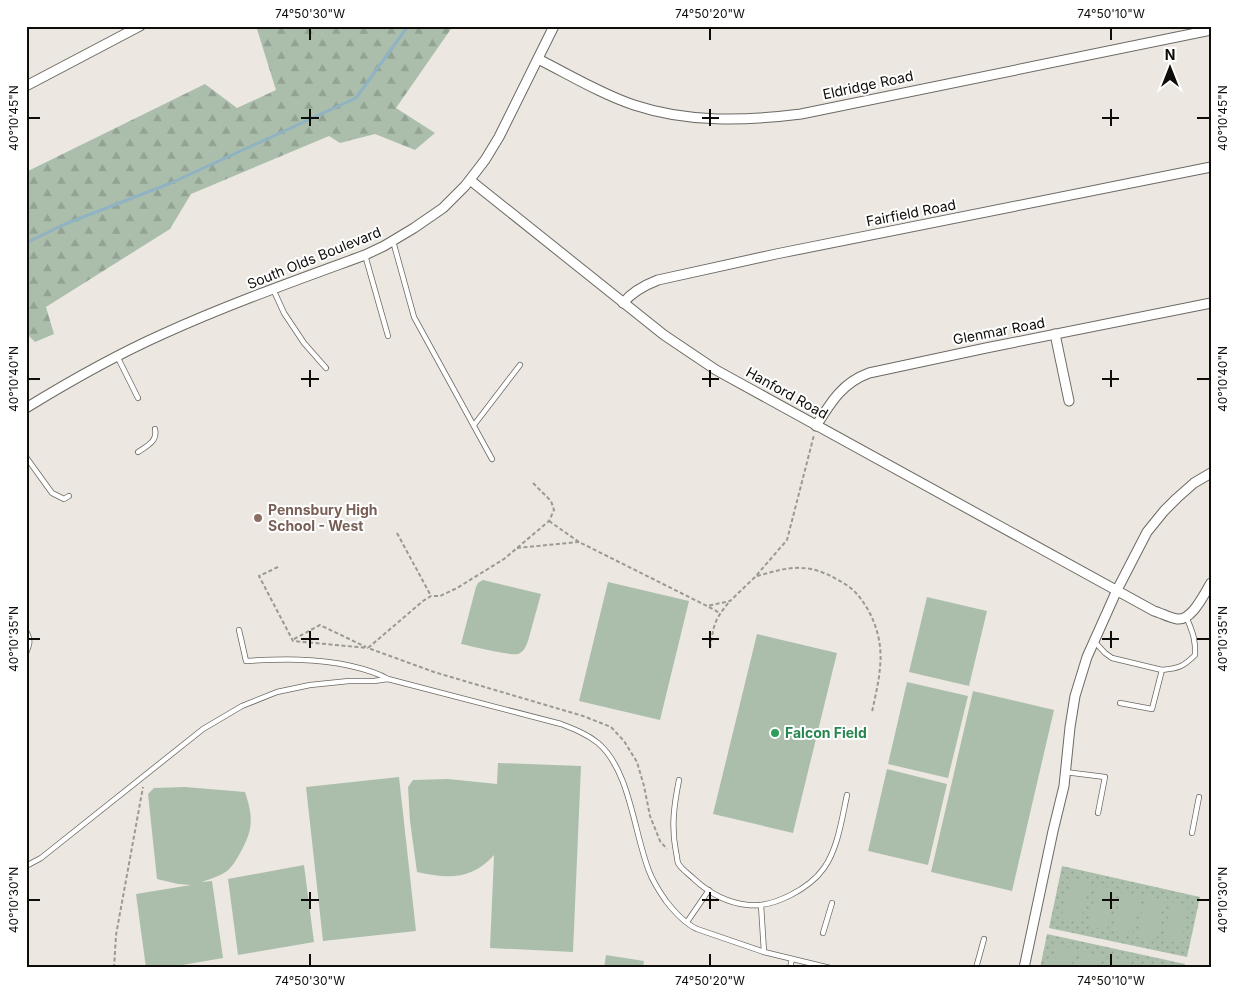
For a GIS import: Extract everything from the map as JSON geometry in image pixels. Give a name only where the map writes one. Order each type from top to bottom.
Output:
[{"type":"street","points":[[26,86],[140,26]]},
{"type":"street","name":"South Olds Boulevard","points":[[26,408],[117,356],[201,317],[365,254],[393,241],[443,208],[470,180],[485,160],[499,137],[554,26]]},
{"type":"street","name":"Eldridge Road","points":[[538,59],[602,92],[634,104],[680,116],[740,120],[800,114],[1211,30]]},
{"type":"street","name":"Fairfield Road","points":[[623,303],[632,293],[658,280],[776,254],[1211,167]]},
{"type":"street","name":"Hanford Road","points":[[470,180],[623,303],[693,356],[816,426],[1154,610],[1176,619],[1186,616]]},
{"type":"street","name":"Glenmar Road","points":[[816,426],[839,392],[860,376],[869,373],[1211,303]]},
{"type":"street","points":[[1055,334],[1069,401]]},
{"type":"street","points":[[1024,968],[1064,786],[1070,727],[1080,678],[1117,590],[1143,540],[1164,511],[1177,498],[1194,483],[1211,473]]},
{"type":"street","points":[[1186,616],[1196,607],[1211,583]]},
{"type":"lane","points":[[393,241],[414,317],[492,459]]},
{"type":"lane","points":[[365,254],[388,336]]},
{"type":"lane","points":[[273,290],[284,313],[304,343],[326,368]]},
{"type":"lane","points":[[117,356],[138,398]]},
{"type":"lane","points":[[474,426],[520,365]]},
{"type":"lane","points":[[138,452],[155,438],[155,429]]},
{"type":"lane","points":[[26,457],[52,494],[64,499],[69,496]]},
{"type":"lane","points":[[1094,641],[1112,658],[1162,670],[1174,669],[1186,664],[1195,655],[1196,645],[1186,616]]},
{"type":"lane","points":[[239,630],[246,661],[273,659],[338,663],[377,672],[388,679],[561,724],[581,732],[599,744],[615,763],[623,782],[652,879],[670,906],[697,929],[764,952],[830,968]]},
{"type":"lane","points":[[26,631],[30,637],[30,644],[26,653]]},
{"type":"lane","points":[[1120,703],[1152,709],[1162,670]]},
{"type":"lane","points":[[26,866],[41,858],[203,729],[225,714],[277,692],[310,684],[388,679]]},
{"type":"lane","points":[[1065,772],[1105,777],[1098,813]]},
{"type":"lane","points":[[680,780],[674,802],[673,835],[678,864],[701,886],[719,897],[748,905],[762,904],[785,897],[805,887],[815,879],[824,869],[834,850],[848,795]]},
{"type":"lane","points":[[1192,833],[1199,797]]},
{"type":"lane","points":[[687,922],[709,890]]},
{"type":"lane","points":[[823,934],[832,903]]},
{"type":"lane","points":[[762,904],[764,952]]},
{"type":"lane","points":[[976,968],[984,939]]},
{"type":"lane","points":[[790,968],[792,959]]},
{"type":"path","points":[[710,648],[714,623],[720,613],[787,540],[816,426]]},
{"type":"path","points":[[293,640],[368,648],[423,601],[431,596],[440,596],[457,588],[504,559],[549,520],[554,510],[551,501],[533,483]]},
{"type":"path","points":[[549,520],[579,542],[720,613]]},
{"type":"path","points":[[397,533],[431,596]]},
{"type":"path","points":[[517,548],[579,542]]},
{"type":"path","points":[[278,567],[259,576],[293,640]]},
{"type":"path","points":[[755,577],[778,570],[803,568],[822,572],[841,581],[855,592],[868,609],[874,622],[880,648],[881,666],[872,712]]},
{"type":"path","points":[[707,606],[730,601]]},
{"type":"path","points":[[293,640],[320,625],[368,648],[434,672],[583,716],[611,727],[624,741],[636,762],[644,786],[650,816],[660,841],[678,864]]},
{"type":"path","points":[[114,968],[116,935],[144,777]]},
{"type":"green space","points":[[256,26],[453,26],[396,108],[435,133],[415,150],[375,134],[340,143],[329,136],[191,194],[170,229],[46,307],[54,334],[35,342],[26,333],[26,172],[205,84],[237,108],[276,90]]},
{"type":"green space","points":[[483,580],[541,594],[528,641],[524,649],[518,654],[508,654],[461,644],[476,587]]},
{"type":"green space","points":[[608,582],[689,601],[660,720],[579,701]]},
{"type":"green space","points":[[927,597],[987,611],[969,686],[909,672]]},
{"type":"green space","name":"Falcon Field","points":[[757,634],[837,653],[793,833],[713,814]]},
{"type":"green space","points":[[907,682],[968,696],[948,778],[888,764]]},
{"type":"green space","points":[[973,691],[1054,710],[1012,891],[931,872]]},
{"type":"green space","points":[[498,763],[581,766],[573,952],[490,948],[494,855],[477,869],[459,876],[439,876],[417,872],[410,821],[408,787],[413,780],[448,779],[497,784]]},
{"type":"green space","points":[[887,769],[947,784],[928,865],[868,851]]},
{"type":"green space","points":[[399,777],[416,931],[323,941],[306,787]]},
{"type":"green space","points":[[185,787],[245,792],[250,810],[251,825],[247,839],[235,861],[224,873],[202,882],[212,881],[223,958],[165,968],[146,968],[136,894],[191,885],[157,879],[148,794],[154,788]]},
{"type":"green space","points":[[304,865],[314,942],[238,955],[228,879]]},
{"type":"green space","points":[[1062,866],[1200,897],[1187,957],[1049,928]]},
{"type":"green space","points":[[1071,879],[1090,883],[1080,923],[1061,919]]},
{"type":"green space","points":[[1097,885],[1116,889],[1107,930],[1088,926]]},
{"type":"green space","points":[[1122,891],[1142,896],[1132,936],[1112,931]]},
{"type":"green space","points":[[1145,896],[1164,900],[1156,940],[1137,937]]},
{"type":"green space","points":[[1171,902],[1188,906],[1181,944],[1164,940]]},
{"type":"green space","points":[[1047,934],[1185,964],[1184,968],[1040,968]]},
{"type":"green space","points":[[1056,945],[1076,949],[1071,968],[1050,968]]},
{"type":"green space","points":[[1081,951],[1101,956],[1098,968],[1078,968]]},
{"type":"green space","points":[[606,955],[644,961],[643,968],[604,968]]},
{"type":"green space","points":[[1107,957],[1126,960],[1124,968],[1104,968]]},
{"type":"waterway","points":[[26,243],[65,224],[171,183],[356,98],[408,26]]},
{"type":"place","name":"Pennsbury High School - West","points":[[258,518]]},
{"type":"place","name":"Falcon Field","points":[[775,733]]}]
